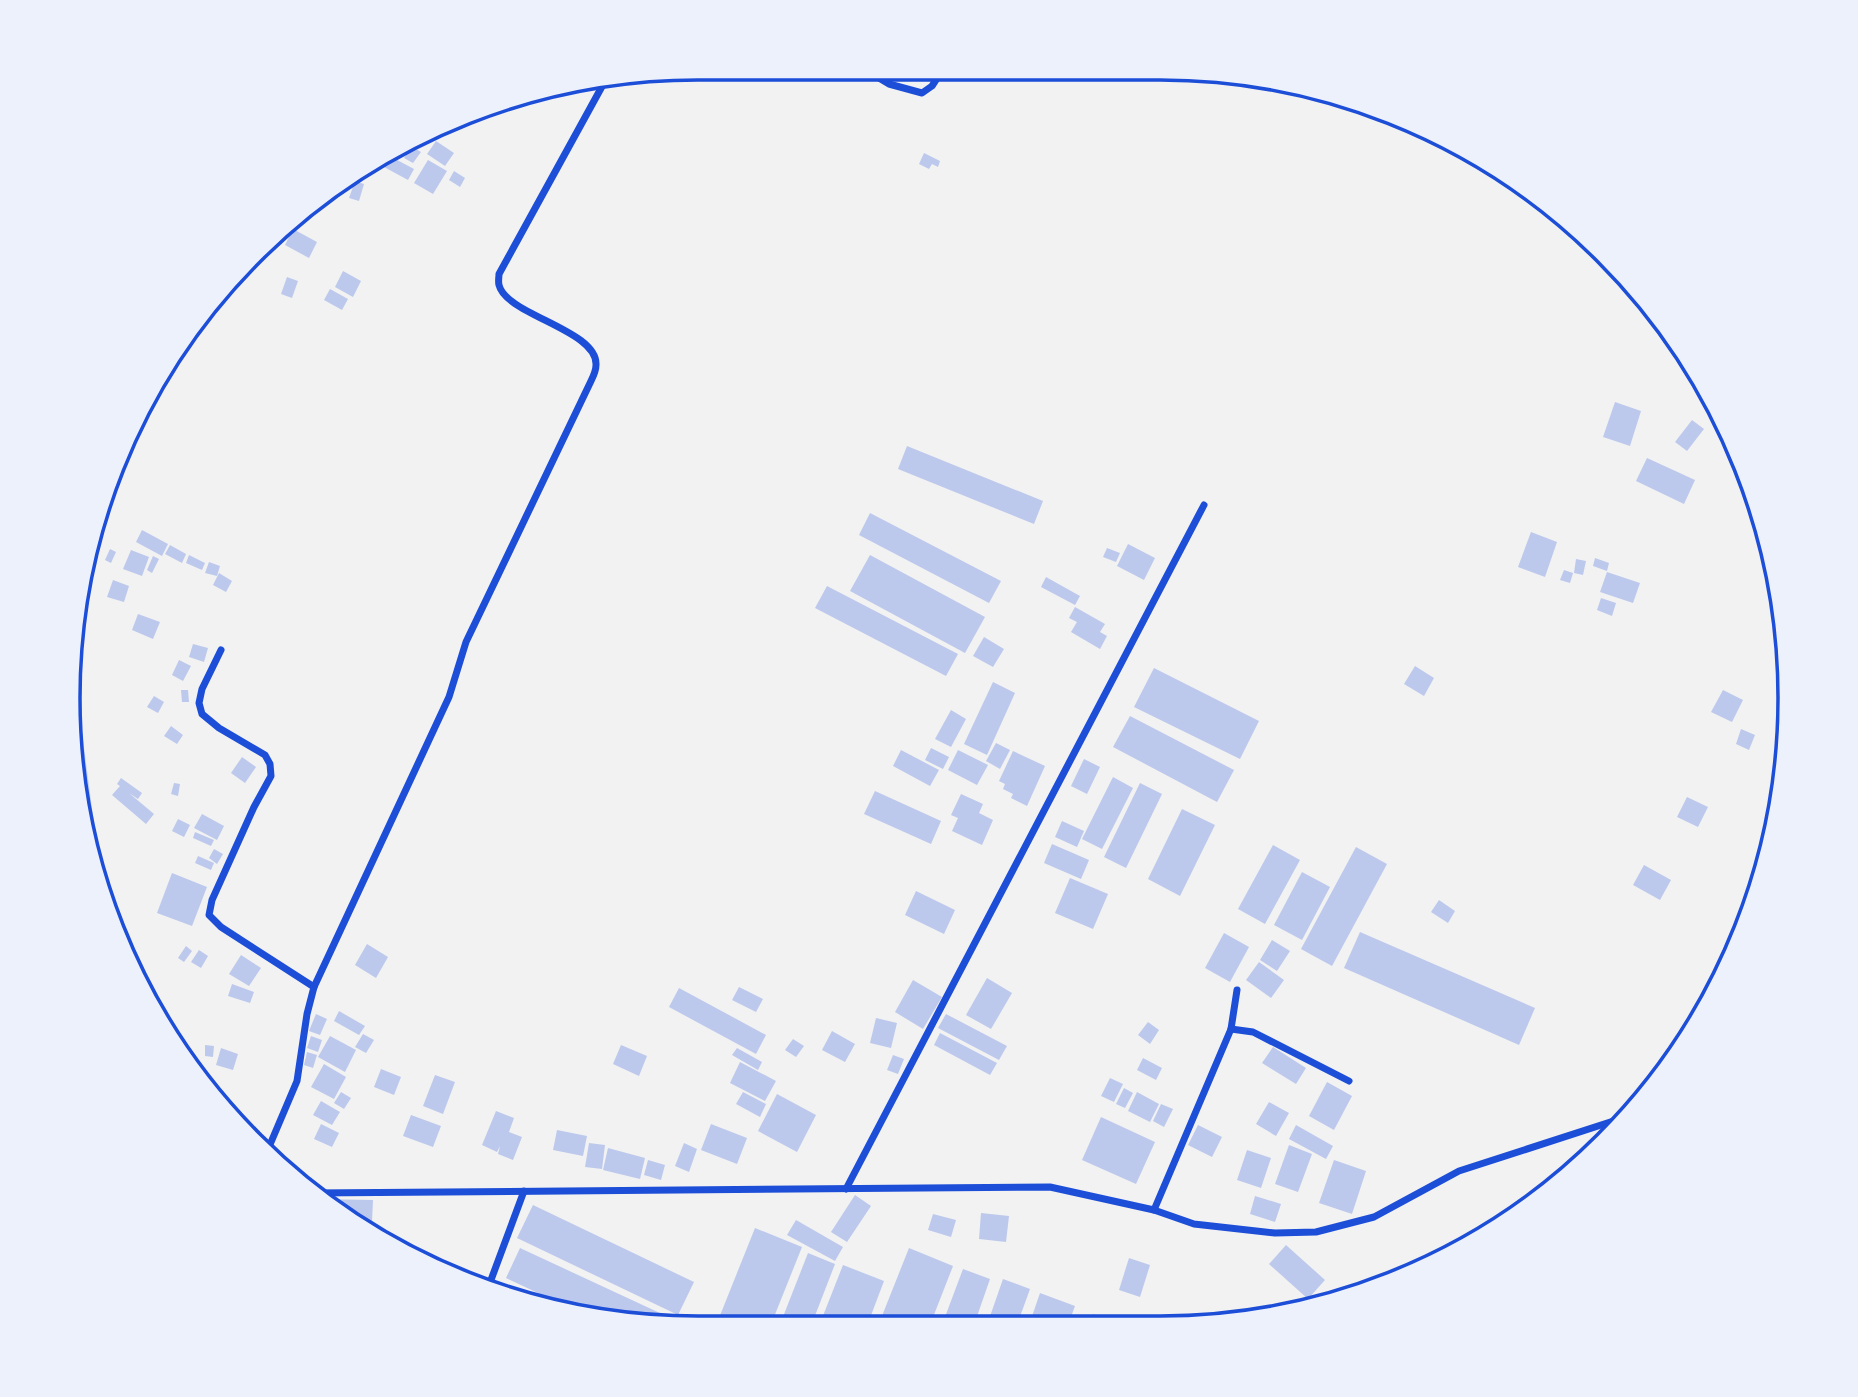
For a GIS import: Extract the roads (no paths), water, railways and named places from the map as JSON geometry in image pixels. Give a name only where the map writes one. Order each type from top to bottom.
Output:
[{"type":"street","points":[[882,80],[922,93],[936,80]]},
{"type":"street","points":[[271,1143],[298,1081],[307,1014],[314,987],[449,697],[467,642],[591,381],[596,365],[592,351],[582,341],[508,299],[499,286],[499,274],[601,89]]},
{"type":"street","points":[[846,1189],[1204,505]]},
{"type":"street","points":[[221,650],[202,689],[199,703],[202,714],[219,729],[265,755],[270,764],[271,776],[212,900],[209,915],[221,927],[314,987]]},
{"type":"street","points":[[1154,1210],[1231,1029],[1237,990]]},
{"type":"street","points":[[1231,1029],[1253,1032],[1349,1081]]},
{"type":"street","points":[[329,1194],[1050,1187],[1154,1210],[1194,1224],[1275,1233],[1317,1232],[1374,1217],[1459,1171],[1608,1123]]},
{"type":"street","points":[[491,1280],[524,1191]]}]
